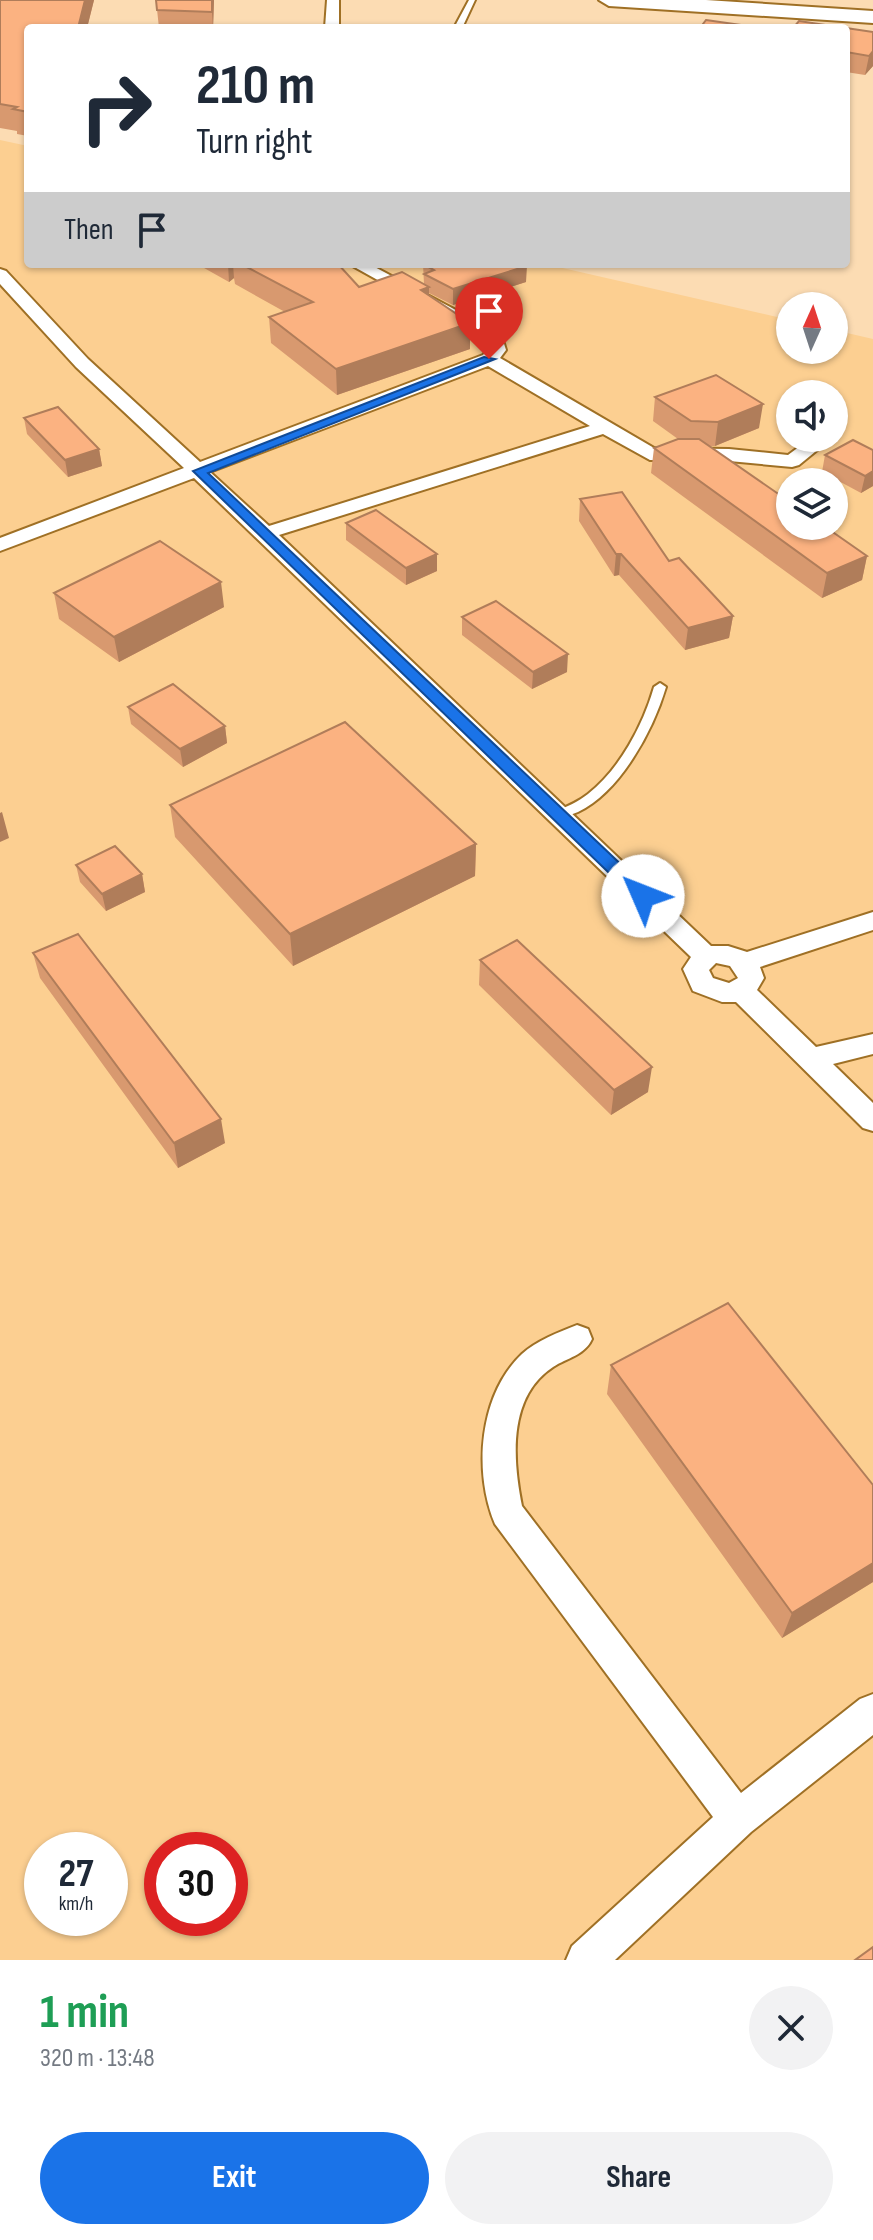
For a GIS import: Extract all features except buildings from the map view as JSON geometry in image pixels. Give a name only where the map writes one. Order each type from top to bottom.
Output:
[{"type":"main road","points":[[609,0],[873,17]]},
{"type":"main road","points":[[800,0],[873,5]]},
{"type":"street","points":[[332,24],[333,0]]},
{"type":"street","points":[[0,545],[489,359],[497,350],[495,338],[364,268]]},
{"type":"street","points":[[0,274],[82,363],[265,533],[706,956]]},
{"type":"street","points":[[489,359],[650,454],[729,455],[792,461],[804,452]]},
{"type":"street","points":[[265,533],[604,428]]},
{"type":"street","points":[[745,962],[751,978],[741,991],[720,993],[702,984],[696,969],[706,956],[726,954],[745,962],[873,921]]},
{"type":"street","points":[[741,991],[873,1120]]},
{"type":"street","points":[[810,1059],[873,1044]]},
{"type":"street","points":[[577,1339],[533,1364],[509,1398],[498,1442],[499,1478],[507,1513],[738,1819]]},
{"type":"street","points":[[586,1960],[738,1819],[873,1712]]},
{"type":"lane","points":[[460,24],[472,0]]},
{"type":"lane","points":[[559,815],[591,800],[604,788],[656,707],[660,687]]},
{"type":"shaded area","points":[[0,140],[24,145],[24,268],[562,268],[776,317],[776,364],[848,364],[848,333],[873,339],[873,1960],[0,1960]]},
{"type":"route","points":[[489,359],[199,471],[643,896]]}]
